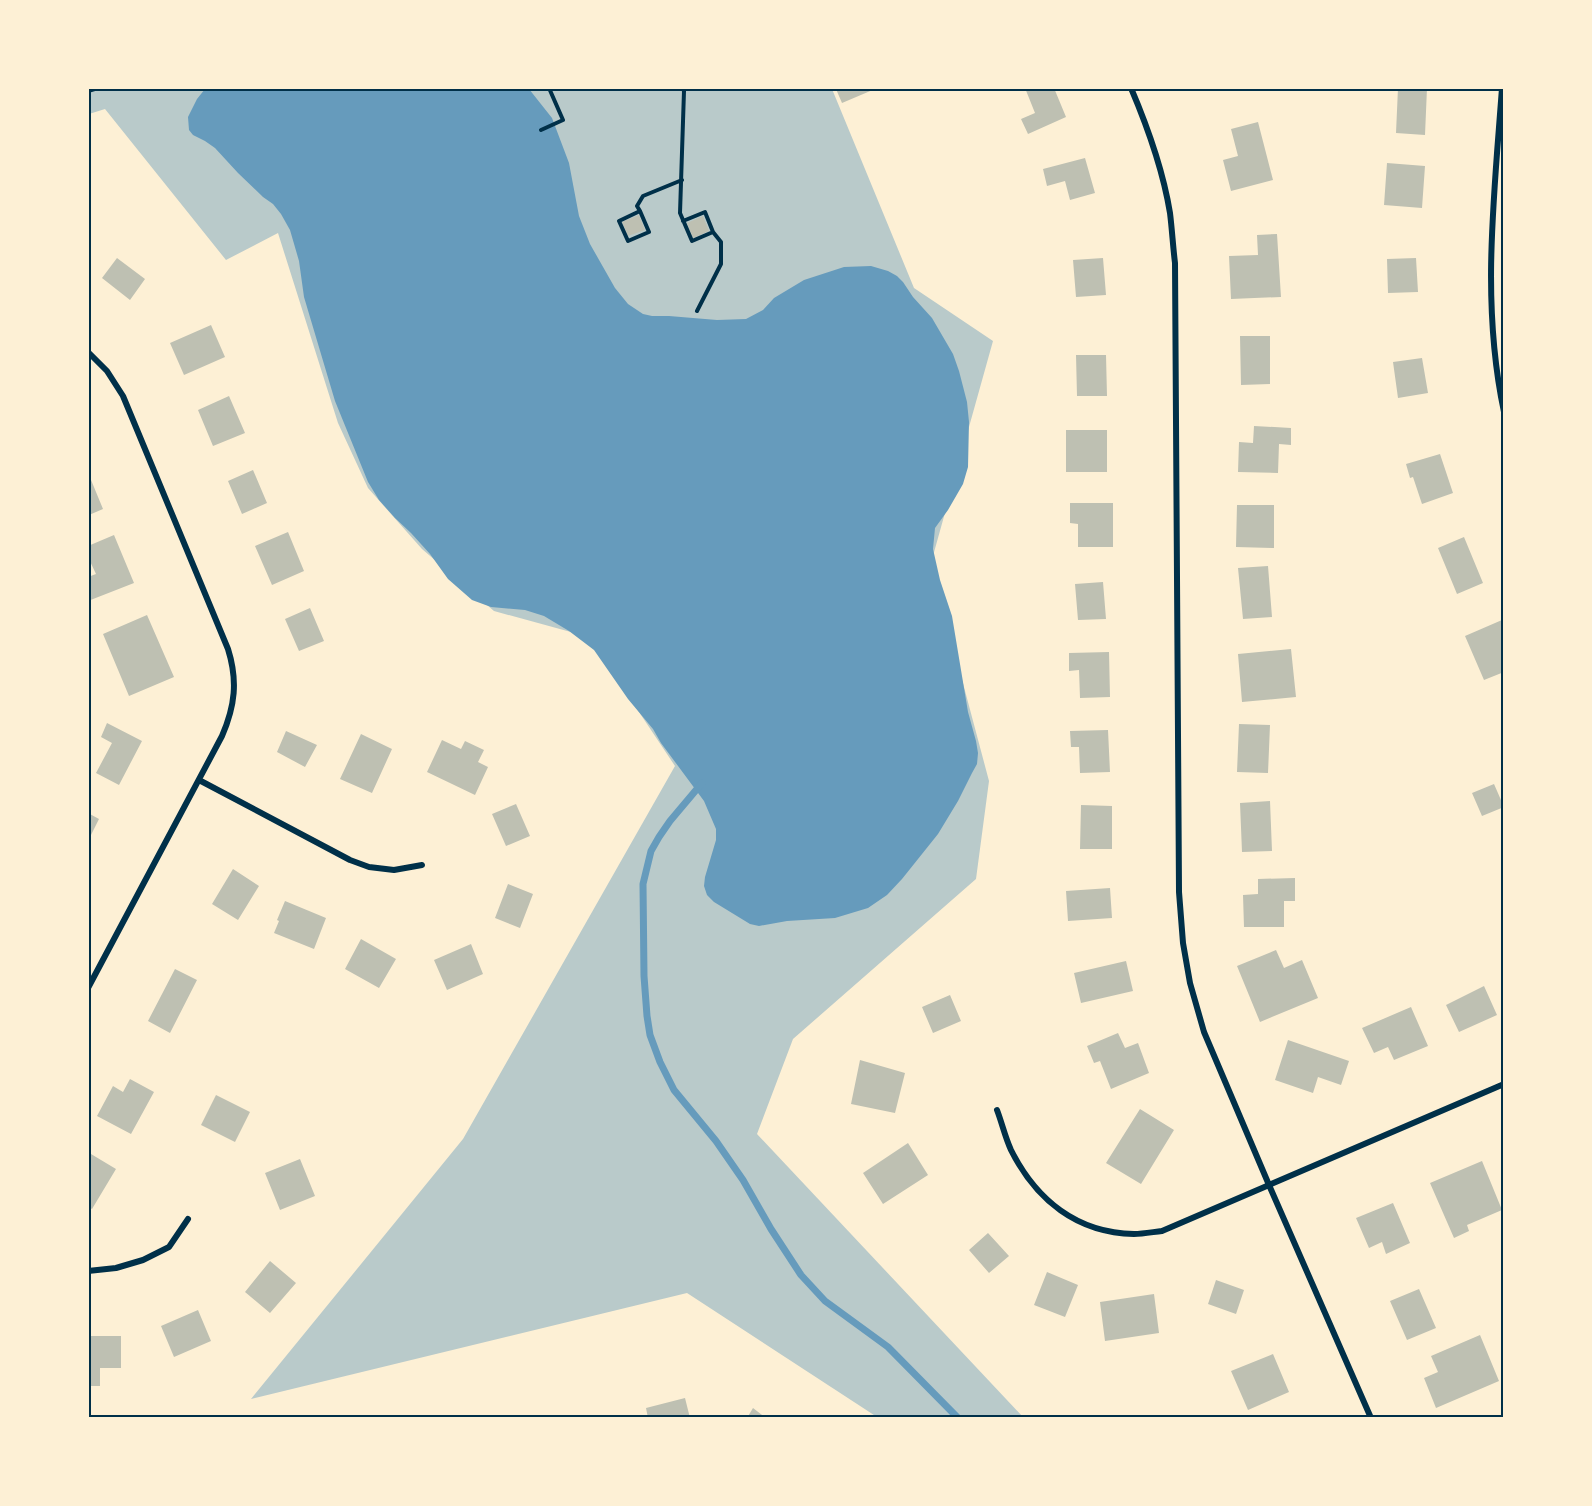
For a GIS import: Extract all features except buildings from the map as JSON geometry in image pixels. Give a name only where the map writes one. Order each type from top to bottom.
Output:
[{"type":"street","points":[[1131,88],[1158,161],[1169,212],[1175,263],[1178,880],[1183,943],[1190,983],[1204,1032],[1371,1418]]},
{"type":"street","points":[[1502,88],[1490,256],[1490,288],[1495,357],[1503,412]]},
{"type":"street","points":[[88,352],[107,371],[123,396],[231,659],[234,685],[232,708],[222,736],[88,988]]},
{"type":"street","points":[[199,780],[350,860],[369,867],[394,870],[422,865]]},
{"type":"street","points":[[997,1110],[1011,1149],[1029,1179],[1060,1212],[1083,1224],[1109,1232],[1136,1234],[1162,1231],[1503,1084]]},
{"type":"street","points":[[88,1271],[116,1268],[143,1260],[161,1251],[169,1246],[188,1219]]},
{"type":"path","points":[[88,91],[98,88]]},
{"type":"path","points":[[541,130],[563,120],[549,88]]},
{"type":"path","points":[[682,88],[680,213],[692,241],[713,232]]},
{"type":"path","points":[[640,212],[619,221],[628,241],[649,232],[638,206],[644,196],[682,180]]},
{"type":"path","points":[[683,221],[705,212],[713,232],[721,242],[721,264],[698,311]]},
{"type":"shaded area","points":[[89,88],[832,89],[914,288],[993,341],[931,563],[989,781],[976,879],[793,1039],[757,1134],[1023,1417],[877,1417],[687,1293],[251,1399],[463,1139],[675,766],[589,637],[494,611],[422,549],[368,488],[338,423],[278,233],[226,260],[105,109],[89,114]]},
{"type":"water","points":[[205,89],[529,89],[552,118],[569,163],[579,216],[590,244],[615,288],[628,304],[643,314],[717,320],[746,319],[763,310],[774,298],[804,280],[844,267],[871,266],[888,271],[903,282],[932,318],[953,354],[967,402],[968,467],[963,484],[935,528],[933,549],[952,616],[968,712],[978,753],[977,764],[938,834],[887,895],[868,908],[835,918],[787,921],[759,926],[750,924],[714,902],[707,895],[704,886],[705,877],[716,840],[716,829],[704,801],[594,650],[544,616],[525,610],[491,607],[472,600],[448,579],[430,554],[379,500],[368,482],[335,401],[304,297],[299,261],[290,230],[273,204],[238,173],[215,148],[193,135],[189,130],[188,117]]},
{"type":"waterway","points":[[702,783],[659,837],[651,851],[643,884],[647,1016],[650,1035],[660,1062],[674,1090],[716,1141],[743,1180],[801,1275],[825,1301],[888,1347],[958,1418]]}]
